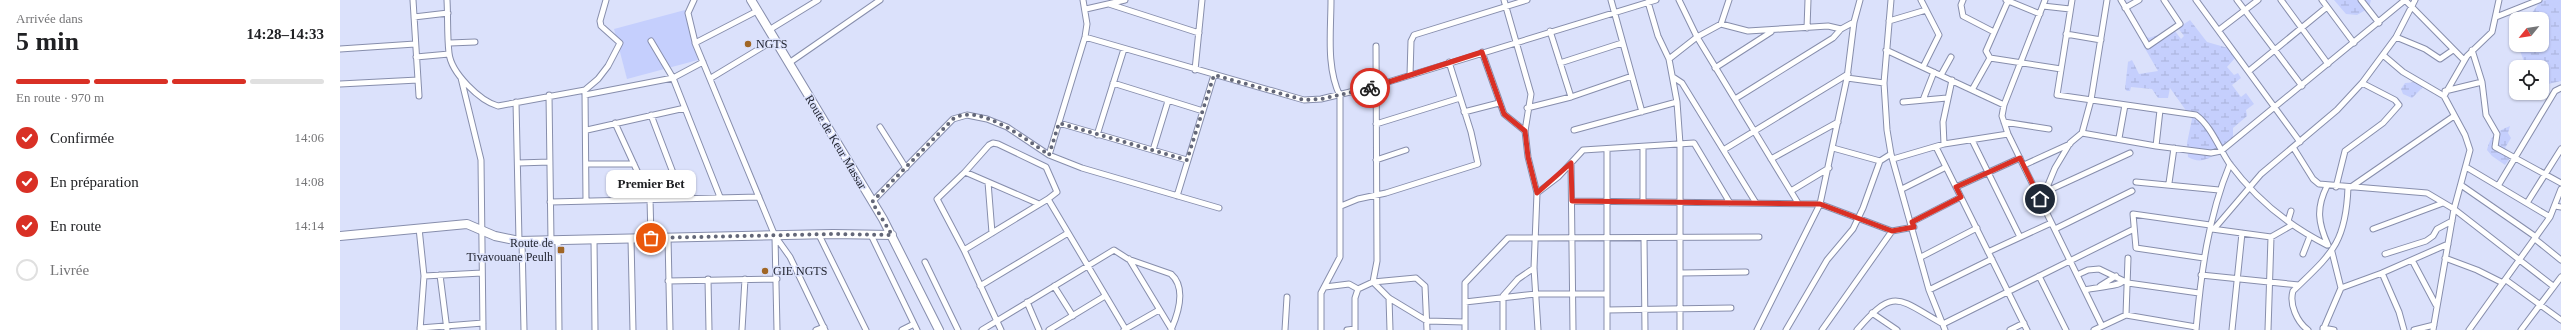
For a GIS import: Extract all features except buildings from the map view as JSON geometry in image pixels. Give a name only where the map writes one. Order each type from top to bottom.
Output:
[{"type":"main road","name":"Route de Keur Massar","points":[[751,0],[892,235],[939,330]]},
{"type":"main road","points":[[340,236],[467,224],[495,236],[520,241],[820,234],[892,235]]},
{"type":"street","points":[[413,0],[419,96]]},
{"type":"street","points":[[448,0],[450,43],[449,54],[460,77],[481,160],[483,330]]},
{"type":"street","points":[[586,201],[587,130],[585,92],[608,66],[620,42],[601,26],[600,21],[606,0]]},
{"type":"street","points":[[694,0],[688,13],[703,62],[711,78],[775,236],[790,257],[824,328],[816,330]]},
{"type":"street","points":[[769,30],[818,0]]},
{"type":"street","points":[[789,63],[880,0]]},
{"type":"street","points":[[1049,155],[1085,37],[1086,9],[1083,0]]},
{"type":"street","points":[[1086,9],[1125,0]]},
{"type":"street","points":[[1195,70],[1202,0]]},
{"type":"street","points":[[1321,330],[1321,293],[1325,287],[1327,278],[1339,262],[1341,206],[1340,96],[1334,83],[1332,63],[1331,0]]},
{"type":"street","points":[[1504,0],[1531,94],[1527,108],[1525,131],[1528,157],[1537,193],[1534,268],[1538,330]]},
{"type":"street","points":[[1410,74],[1411,41],[1414,35],[1527,0]]},
{"type":"street","points":[[1611,0],[1642,112]]},
{"type":"street","points":[[1085,37],[1195,70],[1304,100],[1340,96],[1614,11],[1656,0]]},
{"type":"street","points":[[1679,0],[1697,37],[1715,68],[1798,203]]},
{"type":"street","points":[[1721,24],[1729,0]]},
{"type":"street","points":[[1807,28],[1808,0]]},
{"type":"street","points":[[1757,330],[1820,204],[1848,76],[1854,22],[1860,0]]},
{"type":"street","points":[[1891,0],[1884,83],[1887,130],[1892,157],[1914,227],[1929,290],[1946,330]]},
{"type":"street","points":[[1921,0],[1939,35],[1923,67]]},
{"type":"street","points":[[1963,0],[1961,5],[1963,16],[1994,32]]},
{"type":"street","points":[[1990,58],[1986,51],[2007,0],[2040,14]]},
{"type":"street","points":[[2045,0],[2004,105],[2004,122],[2008,134],[2102,326]]},
{"type":"street","points":[[2072,0],[2056,95],[2196,115],[2230,164],[2249,186],[2290,223],[2310,236],[2328,245]]},
{"type":"street","points":[[2024,165],[2070,143],[2082,133],[2091,100],[2107,0]]},
{"type":"street","points":[[2121,0],[2148,46],[2180,24],[2164,0]]},
{"type":"street","points":[[2125,8],[2139,0]]},
{"type":"street","points":[[2196,0],[2276,107],[2300,142]]},
{"type":"street","points":[[2237,0],[2302,86]]},
{"type":"street","points":[[2219,30],[2258,0]]},
{"type":"street","points":[[2281,0],[2328,64]]},
{"type":"street","points":[[2322,0],[2354,43]]},
{"type":"street","points":[[2361,0],[2379,23]]},
{"type":"street","points":[[2082,133],[2119,138],[2156,146],[2211,153],[2221,151],[2379,23],[2405,0],[2464,60]]},
{"type":"street","points":[[2211,227],[2249,186],[2336,110],[2362,82],[2396,37],[2415,0]]},
{"type":"street","points":[[2444,93],[2464,60],[2472,50],[2490,36],[2496,17],[2499,0]]},
{"type":"street","points":[[2496,17],[2539,0]]},
{"type":"street","points":[[1648,2],[1660,42],[1669,59],[1677,102],[1680,144],[1680,330]]},
{"type":"street","points":[[1109,4],[1199,34]]},
{"type":"street","points":[[2043,6],[2070,9]]},
{"type":"street","points":[[2249,71],[2327,7]]},
{"type":"street","points":[[1889,20],[1926,10]]},
{"type":"street","points":[[696,42],[757,11]]},
{"type":"street","points":[[414,17],[448,13]]},
{"type":"street","points":[[1735,99],[1833,38],[1841,28],[1854,22]]},
{"type":"street","points":[[1669,59],[1697,37],[1721,24],[1748,31],[1772,31],[1828,26],[1841,28]]},
{"type":"street","points":[[1550,31],[1571,97]]},
{"type":"street","points":[[1715,68],[1772,31]]},
{"type":"street","points":[[2066,34],[2101,40]]},
{"type":"street","points":[[2396,37],[2425,48],[2440,59],[2453,50]]},
{"type":"street","points":[[711,78],[774,40]]},
{"type":"street","points":[[651,41],[673,78],[720,197]]},
{"type":"street","points":[[450,43],[475,42]]},
{"type":"street","points":[[1560,63],[1622,43]]},
{"type":"street","points":[[340,49],[415,44]]},
{"type":"street","points":[[1374,282],[1378,251],[1376,194],[1376,46]]},
{"type":"street","points":[[1097,135],[1124,49]]},
{"type":"street","points":[[1886,50],[2004,105]]},
{"type":"street","points":[[2472,50],[2482,82],[2486,115],[2497,134],[2495,147],[2561,183]]},
{"type":"street","points":[[1482,52],[1499,103],[1509,120],[1525,131]]},
{"type":"street","points":[[416,57],[449,54]]},
{"type":"street","points":[[2383,55],[2403,72],[2444,93],[2470,150],[2454,209],[2436,305],[2434,327],[2414,330]]},
{"type":"street","points":[[1941,75],[1951,57]]},
{"type":"street","points":[[1990,58],[2061,69]]},
{"type":"street","points":[[1972,90],[1990,58]]},
{"type":"street","points":[[460,77],[487,103],[498,106],[549,95],[585,92],[673,78],[703,62]]},
{"type":"street","points":[[1341,206],[1376,194],[1386,193],[1478,164],[1449,62]]},
{"type":"street","points":[[1923,100],[1934,72]]},
{"type":"street","points":[[1177,196],[1214,75]]},
{"type":"street","points":[[1527,108],[1571,97],[1632,76]]},
{"type":"street","points":[[1725,149],[1848,76],[1884,83]]},
{"type":"street","points":[[1673,77],[1682,83],[1725,149],[1756,203]]},
{"type":"street","points":[[340,84],[418,80]]},
{"type":"street","points":[[1944,144],[1943,122],[1952,80]]},
{"type":"street","points":[[2336,187],[2344,151],[2383,123],[2399,105],[2395,100],[2362,82]]},
{"type":"street","points":[[2444,93],[2482,82]]},
{"type":"street","points":[[1113,83],[1168,101],[1203,110]]},
{"type":"street","points":[[2498,186],[2556,91],[2561,88]]},
{"type":"street","points":[[549,95],[550,202],[554,241],[559,330]]},
{"type":"street","points":[[1376,124],[1460,98]]},
{"type":"street","points":[[1903,102],[1947,98]]},
{"type":"street","points":[[1153,150],[1168,101]]},
{"type":"street","points":[[516,102],[524,330]]},
{"type":"street","points":[[1574,130],[1677,102]]},
{"type":"street","points":[[1464,112],[1499,103]]},
{"type":"street","points":[[2119,138],[2125,105]]},
{"type":"street","points":[[587,130],[685,108]]},
{"type":"street","points":[[2156,146],[2160,110]]},
{"type":"street","points":[[651,115],[683,199]]},
{"type":"street","points":[[872,202],[953,119],[964,115],[1006,126],[1049,155],[1082,168],[1219,208]]},
{"type":"street","points":[[2308,330],[2300,321],[2292,301],[2293,291],[2332,253],[2345,217],[2350,187],[2454,116]]},
{"type":"street","points":[[1772,159],[1838,122]]},
{"type":"street","points":[[2004,122],[2049,129]]},
{"type":"street","points":[[615,123],[650,199],[651,238]]},
{"type":"street","points":[[1059,123],[1187,160]]},
{"type":"street","points":[[880,127],[906,168]]},
{"type":"street","points":[[1833,148],[1880,161],[1944,144],[2008,134]]},
{"type":"street","points":[[1972,140],[2020,238]]},
{"type":"street","points":[[964,250],[1057,192],[1046,167],[993,142],[937,199],[964,250],[1001,330]]},
{"type":"street","points":[[1537,193],[1571,163],[1582,150],[1607,150],[1694,143],[1730,203]]},
{"type":"street","points":[[2040,199],[2045,192],[2055,168],[2070,143]]},
{"type":"street","points":[[1643,147],[1643,202]]},
{"type":"street","points":[[1936,147],[2027,330]]},
{"type":"street","points":[[2293,147],[2313,179],[2327,186],[2422,192],[2443,203],[2454,209],[2553,286]]},
{"type":"street","points":[[2169,183],[2174,148]]},
{"type":"street","points":[[2527,203],[2561,149]]},
{"type":"street","points":[[1376,160],[1406,150]]},
{"type":"street","points":[[1607,150],[1607,330]]},
{"type":"street","points":[[2045,192],[2130,153]]},
{"type":"street","points":[[1956,187],[2020,158]]},
{"type":"street","points":[[1786,330],[1827,260],[1850,233],[1863,208],[1880,161]]},
{"type":"street","points":[[518,163],[550,162]]},
{"type":"street","points":[[1571,163],[1573,330]]},
{"type":"street","points":[[587,164],[634,164]]},
{"type":"street","points":[[2094,330],[2126,315],[2196,328],[2204,258],[2219,190],[2230,164]]},
{"type":"street","points":[[1902,188],[1946,166]]},
{"type":"street","points":[[2466,167],[2550,217]]},
{"type":"street","points":[[1791,191],[1829,168]]},
{"type":"street","points":[[965,172],[1039,204]]},
{"type":"street","points":[[988,182],[992,233]]},
{"type":"street","points":[[2136,182],[2169,183],[2219,190]]},
{"type":"street","points":[[2461,185],[2535,238],[2561,260]]},
{"type":"street","points":[[2327,186],[2318,205],[2318,213],[2332,253],[2340,288],[2323,329],[2334,330]]},
{"type":"street","points":[[2476,330],[2470,328],[2550,217],[2561,188]]},
{"type":"street","points":[[2055,230],[2132,191]]},
{"type":"street","points":[[550,202],[759,197]]},
{"type":"street","points":[[1912,222],[1961,197]]},
{"type":"street","points":[[1048,199],[1125,330],[1159,310]]},
{"type":"street","points":[[1572,201],[1820,204],[1892,231],[1914,227]]},
{"type":"street","points":[[2373,229],[2443,203]]},
{"type":"street","points":[[2555,206],[2561,208]]},
{"type":"street","points":[[2204,258],[2136,248],[2133,214],[2272,237],[2290,223],[2291,211]]},
{"type":"street","points":[[2385,254],[2426,241],[2440,226],[2452,221]]},
{"type":"street","points":[[1988,252],[2052,223]]},
{"type":"street","points":[[419,228],[424,276],[420,329],[446,328],[483,322]]},
{"type":"street","points":[[1921,257],[1977,228]]},
{"type":"street","points":[[1943,324],[2134,229]]},
{"type":"street","points":[[1822,330],[1892,231]]},
{"type":"street","points":[[980,286],[1068,233]]},
{"type":"street","points":[[2232,330],[2242,233]]},
{"type":"street","points":[[820,234],[866,330]]},
{"type":"street","points":[[871,235],[917,330]]},
{"type":"street","points":[[775,236],[777,330]]},
{"type":"street","points":[[2302,254],[2310,236]]},
{"type":"street","points":[[668,237],[670,330]]},
{"type":"street","points":[[1465,330],[1465,283],[1504,241],[1513,237],[1759,237]]},
{"type":"street","points":[[2268,330],[2272,237]]},
{"type":"street","points":[[1644,238],[1645,330]]},
{"type":"street","points":[[631,239],[633,330]]},
{"type":"street","points":[[594,240],[595,330]]},
{"type":"street","points":[[2340,288],[2382,274],[2448,244]]},
{"type":"street","points":[[982,330],[1114,250],[1128,258],[1171,274],[1176,279],[1180,287],[1178,314],[1171,330]]},
{"type":"street","points":[[1128,258],[1171,330]]},
{"type":"street","points":[[2126,315],[2128,258]]},
{"type":"street","points":[[2446,258],[2505,281],[2561,320]]},
{"type":"street","points":[[1929,290],[1992,259]]},
{"type":"street","points":[[2412,260],[2436,305]]},
{"type":"street","points":[[925,262],[958,330]]},
{"type":"street","points":[[1503,330],[1502,296],[1518,279],[1534,268]]},
{"type":"street","points":[[2077,276],[2088,270],[2099,269],[2126,282],[2199,293]]},
{"type":"street","points":[[1680,273],[1746,272]]},
{"type":"street","points":[[424,276],[482,273]]},
{"type":"street","points":[[2382,274],[2399,312],[2404,330]]},
{"type":"street","points":[[440,275],[446,328]]},
{"type":"street","points":[[2202,275],[2299,285]]},
{"type":"street","points":[[2039,276],[2066,330]]},
{"type":"street","points":[[2099,286],[2116,276]]},
{"type":"street","points":[[2521,330],[2561,277]]},
{"type":"street","points":[[1325,287],[1349,284],[1358,288],[1374,282],[1416,278],[1422,281],[1425,286],[1427,330]]},
{"type":"street","points":[[708,279],[709,330]]},
{"type":"street","points":[[742,330],[745,279]]},
{"type":"street","points":[[668,280],[777,279]]},
{"type":"street","points":[[1374,282],[1390,298],[1427,321],[1465,322]]},
{"type":"street","points":[[2085,290],[2099,286],[2118,285],[2126,282]]},
{"type":"street","points":[[1054,286],[1072,316]]},
{"type":"street","points":[[1347,330],[1355,330],[1355,298],[1358,288]]},
{"type":"street","points":[[1465,302],[1502,296],[1536,294],[1607,294]]},
{"type":"street","points":[[1049,330],[1105,296]]},
{"type":"street","points":[[1285,330],[1286,297]]},
{"type":"street","points":[[1390,298],[1390,330]]},
{"type":"street","points":[[1857,330],[1884,302],[1901,301],[1943,324]]},
{"type":"street","points":[[1027,302],[1039,330]]},
{"type":"street","points":[[1607,310],[1731,308]]},
{"type":"street","points":[[1872,313],[1897,330]]},
{"type":"street","points":[[2010,330],[2024,323]]},
{"type":"street","points":[[902,330],[914,324]]},
{"type":"green space","points":[[2334,0],[2371,0],[2369,8],[2357,15],[2346,14]]},
{"type":"green space","points":[[2561,0],[2561,81],[2549,84],[2549,60],[2523,60],[2520,52],[2549,52],[2549,12],[2532,12],[2541,1]]},
{"type":"green space","points":[[685,10],[698,60],[627,79],[614,29]]},
{"type":"green space","points":[[2190,20],[2207,42],[2228,48],[2236,57],[2227,67],[2234,75],[2238,73],[2241,78],[2232,85],[2241,97],[2246,93],[2254,104],[2246,110],[2247,116],[2233,128],[2233,137],[2213,156],[2201,160],[2195,160],[2188,157],[2187,143],[2192,119],[2170,88],[2168,98],[2158,98],[2152,89],[2131,87],[2130,91],[2127,91],[2125,89],[2128,62],[2132,60],[2139,74],[2158,71],[2143,45],[2145,36],[2149,38],[2158,35],[2164,38],[2175,31],[2181,39],[2184,36],[2178,28]]},
{"type":"green space","points":[[2417,82],[2425,85],[2412,98],[2403,94],[2401,89],[2405,83]]},
{"type":"green space","points":[[2510,126],[2508,133],[2511,138],[2505,148],[2513,154],[2505,165],[2492,156],[2487,150],[2492,138],[2501,130]]},
{"type":"way so far","points":[[651,238],[833,234],[892,235],[872,202],[953,119],[964,115],[987,119],[1006,126],[1049,155],[1059,123],[1187,160],[1214,75],[1304,100],[1340,96],[1370,88]]},
{"type":"place","name":"NGTS","points":[[748,44]]},
{"type":"place","name":"Premier Bet","points":[[651,238]]},
{"type":"place","name":"Route de Tivavouane Peulh","points":[[561,250]]},
{"type":"place","name":"GIE NGTS","points":[[765,271]]},
{"type":"route","points":[[1370,88],[1482,52],[1504,114],[1516,126],[1525,131],[1526,148],[1535,178],[1537,193],[1558,177],[1571,163],[1572,201],[1820,204],[1892,231],[1914,227],[1912,222],[1961,197],[1956,187],[2020,158],[2040,199]]}]
